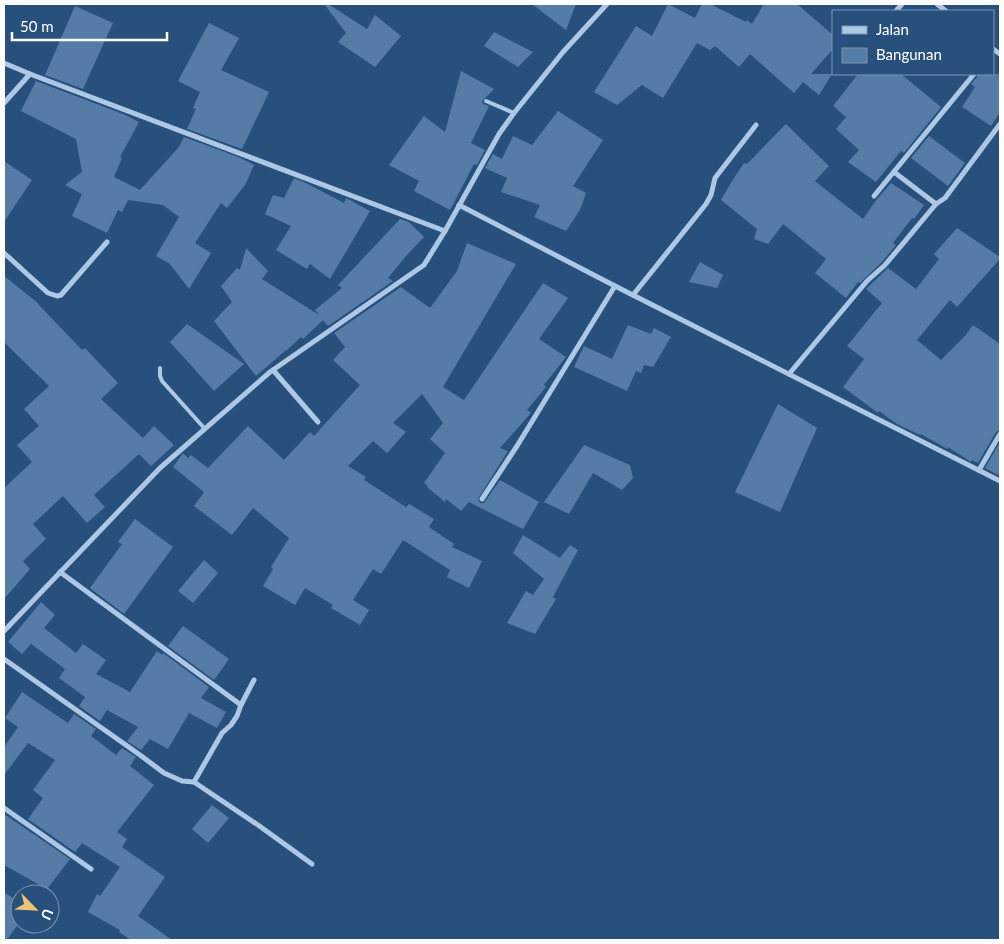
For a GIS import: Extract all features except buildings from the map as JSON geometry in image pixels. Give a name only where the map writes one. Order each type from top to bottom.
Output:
[{"type":"street","points":[[4,631],[160,468],[274,370],[424,265],[499,134],[563,52],[607,4]]},
{"type":"street","points":[[4,63],[445,231]]},
{"type":"street","points":[[4,104],[30,74]]},
{"type":"street","points":[[874,196],[973,75]]},
{"type":"street","points":[[789,374],[936,204],[945,198],[1000,124]]},
{"type":"street","points":[[633,295],[706,204],[711,195],[715,178],[756,125]]},
{"type":"street","points":[[894,172],[936,204]]},
{"type":"street","points":[[459,206],[1000,481]]},
{"type":"street","points":[[4,253],[48,293],[57,296],[61,295],[107,242]]},
{"type":"street","points":[[482,499],[614,286]]},
{"type":"street","points":[[274,370],[318,422]]},
{"type":"street","points":[[979,470],[1000,434]]},
{"type":"street","points":[[60,572],[241,705]]},
{"type":"street","points":[[4,659],[164,774],[182,781],[194,782],[312,864]]},
{"type":"street","points":[[194,782],[222,733],[237,716],[254,680]]},
{"type":"street","points":[[4,808],[91,869]]},
{"type":"lane","points":[[486,101],[514,113]]},
{"type":"lane","points":[[160,368],[162,381],[205,429]]}]
